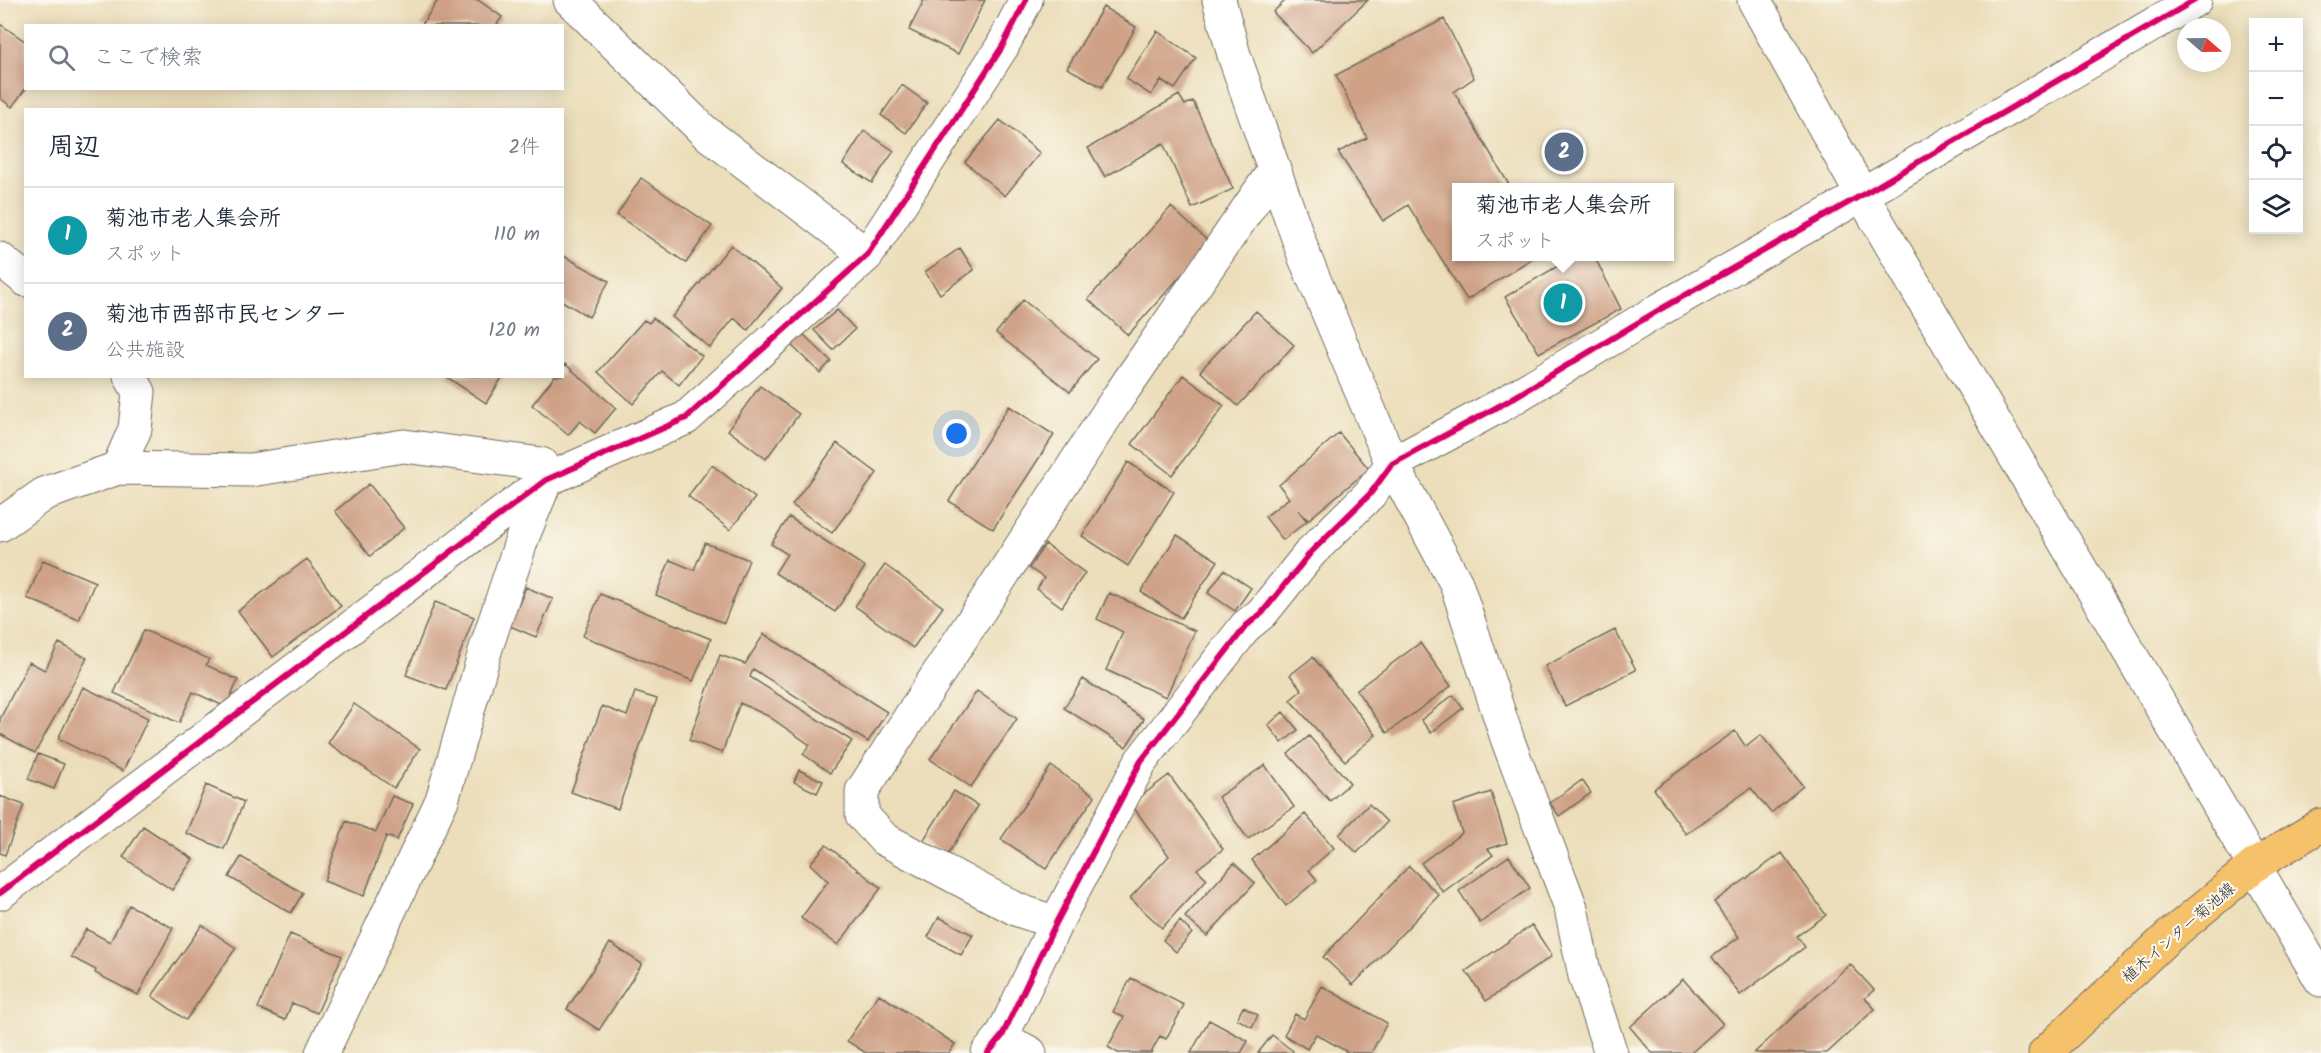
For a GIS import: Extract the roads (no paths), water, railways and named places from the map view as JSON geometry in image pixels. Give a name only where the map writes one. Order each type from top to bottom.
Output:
[{"type":"main road","name":"植木インター菊池線","points":[[2045,1053],[2167,938],[2255,865],[2321,825]]},
{"type":"street","points":[[570,0],[705,132],[867,255]]},
{"type":"street","points":[[0,893],[546,480],[686,418],[867,255],[1002,47],[1026,0]]},
{"type":"street","points":[[1219,0],[1233,55],[1305,258],[1392,464],[1456,584],[1508,741],[1571,908],[1585,976],[1611,1053]]},
{"type":"street","points":[[1754,0],[1862,195],[2321,980]]},
{"type":"street","points":[[995,1044],[1141,761],[1246,626],[1262,613],[1311,552],[1370,494],[1392,464],[1503,404],[1679,298],[1862,195],[2196,0]]},
{"type":"street","points":[[1056,923],[1018,910],[884,839],[862,815],[862,791],[1119,396],[1274,172]]},
{"type":"street","points":[[0,259],[24,278]]},
{"type":"street","points":[[118,468],[135,429],[139,392],[131,378]]},
{"type":"street","points":[[0,525],[44,494],[118,468],[251,470],[404,446],[541,464],[546,480],[523,536],[490,637],[442,800],[332,1049]]},
{"type":"street","points":[[995,1044],[1008,1042],[1030,1053]]},
{"type":"place","name":"菊池市西部市民センター","points":[[1564,152]]},
{"type":"place","name":"菊池市老人集会所","points":[[1563,303]]}]
